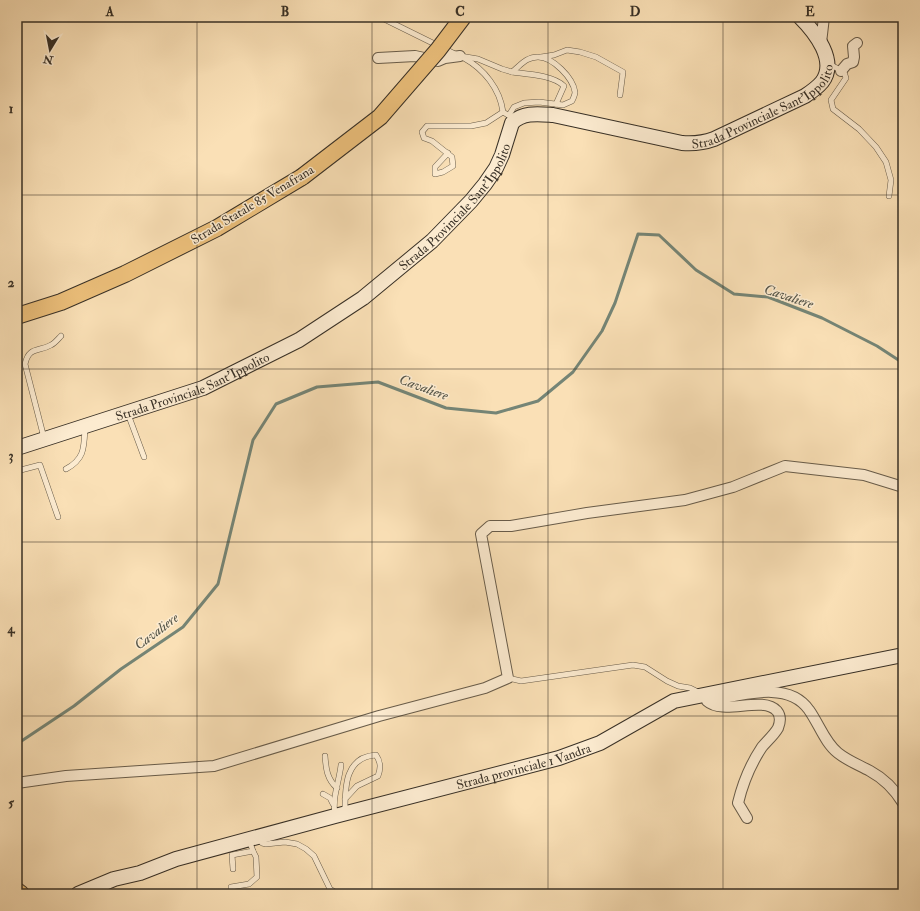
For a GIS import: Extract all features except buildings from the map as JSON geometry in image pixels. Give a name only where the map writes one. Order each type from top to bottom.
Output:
[{"type":"highway","name":"Strada Statale 85 Venafrana","points":[[17,316],[61,302],[125,274],[217,228],[302,177],[380,117],[438,50],[463,17]]},
{"type":"highway","points":[[17,891],[21,894]]},
{"type":"main road","name":"Strada Provinciale Sant'Ippolito","points":[[17,448],[203,388],[299,340],[363,298],[432,241],[471,201],[485,184],[496,168],[502,155],[512,123],[512,117],[531,114],[552,115],[682,143],[705,142],[805,96],[822,82],[827,72],[827,62],[821,43],[800,17]]},
{"type":"main road","name":"Strada provinciale 1 Vandra","points":[[105,894],[140,873],[176,858],[253,842],[338,811],[559,758],[600,743],[674,701],[705,698],[903,655]]},
{"type":"main road","name":"Strada provinciale 1 Vandra","points":[[78,894],[114,879],[140,873]]},
{"type":"street","points":[[821,43],[824,17]]},
{"type":"street","points":[[841,70],[847,64],[853,62],[854,46],[857,43]]},
{"type":"street","points":[[378,58],[415,56],[438,61],[445,58],[460,56]]},
{"type":"street","points":[[17,783],[66,776],[214,766],[379,716],[485,688],[508,678],[482,534],[490,526],[511,526],[587,513],[685,500],[733,487],[785,466],[864,475],[903,487]]},
{"type":"street","points":[[705,698],[767,691],[789,694],[808,708],[835,750],[846,760],[871,771],[884,781],[903,803]]},
{"type":"street","points":[[705,698],[711,705],[764,706],[774,708],[779,713],[780,721],[777,730],[752,762],[741,789],[738,803],[747,818]]},
{"type":"lane","points":[[380,17],[460,56],[483,72],[493,86],[502,103],[503,112]]},
{"type":"lane","points":[[512,72],[526,59],[554,55],[567,50],[596,57],[624,72],[620,95]]},
{"type":"lane","points":[[460,56],[478,59],[502,70],[532,74],[560,82],[564,86],[556,104]]},
{"type":"lane","points":[[503,112],[512,117],[514,108],[524,103],[539,102],[563,105],[572,100],[575,94],[572,81],[562,70],[551,62],[540,57]]},
{"type":"lane","points":[[827,62],[844,72],[846,78],[831,100],[833,109],[859,129],[876,147],[886,162],[891,180],[889,196]]},
{"type":"lane","points":[[448,154],[432,141],[424,138],[422,132],[427,126],[471,126],[486,123],[503,112]]},
{"type":"lane","points":[[44,439],[25,364],[29,353],[51,345],[61,336]]},
{"type":"lane","points":[[127,413],[144,457]]},
{"type":"lane","points":[[66,469],[76,464],[81,456],[86,426]]},
{"type":"lane","points":[[17,471],[40,465],[58,517]]},
{"type":"lane","points":[[508,678],[521,681],[633,665],[645,667],[667,681],[678,686],[690,688],[705,698]]},
{"type":"lane","points":[[338,811],[357,786],[378,776],[381,767],[376,755],[367,756],[353,766],[349,772],[346,782],[345,800]]},
{"type":"lane","points":[[325,756],[328,779],[337,788]]},
{"type":"lane","points":[[338,811],[337,788],[341,765]]},
{"type":"lane","points":[[323,794],[330,798],[338,811]]},
{"type":"lane","points":[[231,887],[249,884],[256,877],[256,857],[253,842]]},
{"type":"lane","points":[[234,869],[232,855],[253,842],[266,844],[285,842],[297,844],[314,856],[330,889],[338,894]]},
{"type":"waterway","name":"Cavaliere","points":[[17,744],[74,706],[121,669],[183,627],[218,584],[253,440],[276,404],[317,387],[378,382],[446,408],[496,413],[538,401],[573,372],[602,331],[615,303],[638,234],[659,235],[696,270],[734,294],[768,297],[822,318],[877,346],[903,363]]}]
